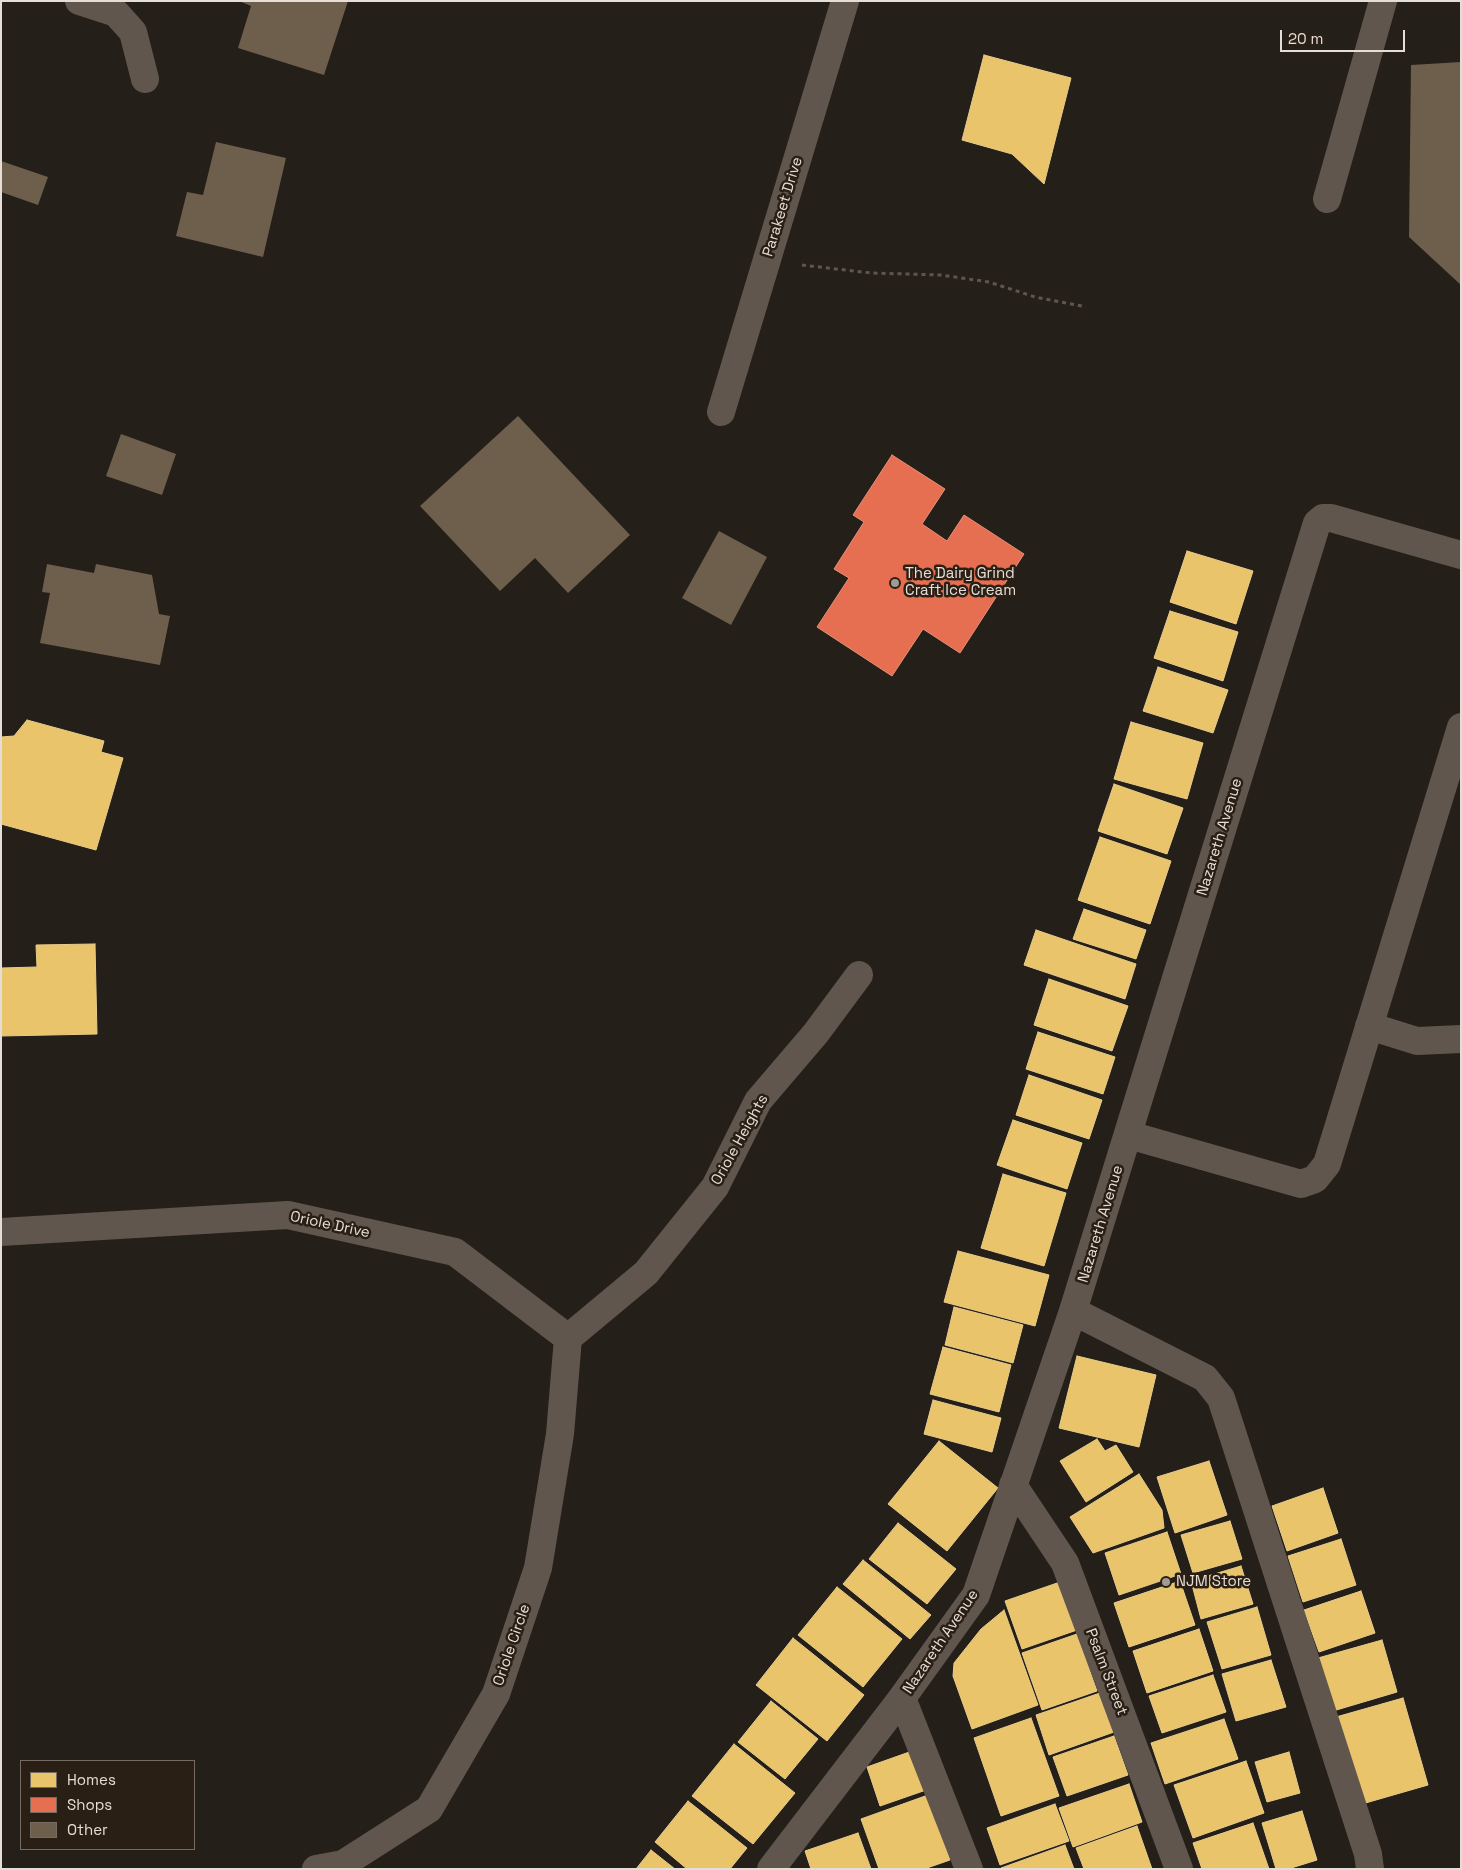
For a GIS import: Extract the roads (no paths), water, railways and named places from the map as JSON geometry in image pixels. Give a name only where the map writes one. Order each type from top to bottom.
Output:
[{"type":"street","points":[[79,1],[116,13],[133,32],[145,79]]},
{"type":"street","name":"Parakeet Drive","points":[[721,412],[845,1]]},
{"type":"street","points":[[1327,199],[1383,1]]},
{"type":"street","name":"Nazareth Avenue","points":[[771,1869],[902,1698],[976,1595],[1073,1311],[1129,1135],[1317,523],[1323,518],[1331,518],[1461,555]]},
{"type":"street","points":[[1129,1135],[1301,1184],[1314,1179],[1327,1164],[1461,727]]},
{"type":"street","name":"Oriole Heights","points":[[568,1338],[646,1273],[715,1187],[758,1101],[816,1033],[859,975]]},
{"type":"street","points":[[1369,1026],[1417,1041],[1461,1039]]},
{"type":"street","name":"Oriole Drive","points":[[1,1232],[288,1215],[455,1252],[568,1338]]},
{"type":"street","points":[[1073,1311],[1205,1378],[1221,1398],[1365,1845],[1370,1869]]},
{"type":"street","name":"Oriole Circle","points":[[316,1869],[343,1864],[429,1809],[496,1694],[538,1568],[560,1434],[568,1338]]},
{"type":"street","name":"Psalm Street","points":[[1014,1485],[1065,1563],[1179,1869]]},
{"type":"street","points":[[902,1698],[969,1869]]},
{"type":"place","name":"The Dairy Grind Craft Ice Cream","points":[[895,583]]},
{"type":"place","name":"NJM Store","points":[[1166,1582]]}]
